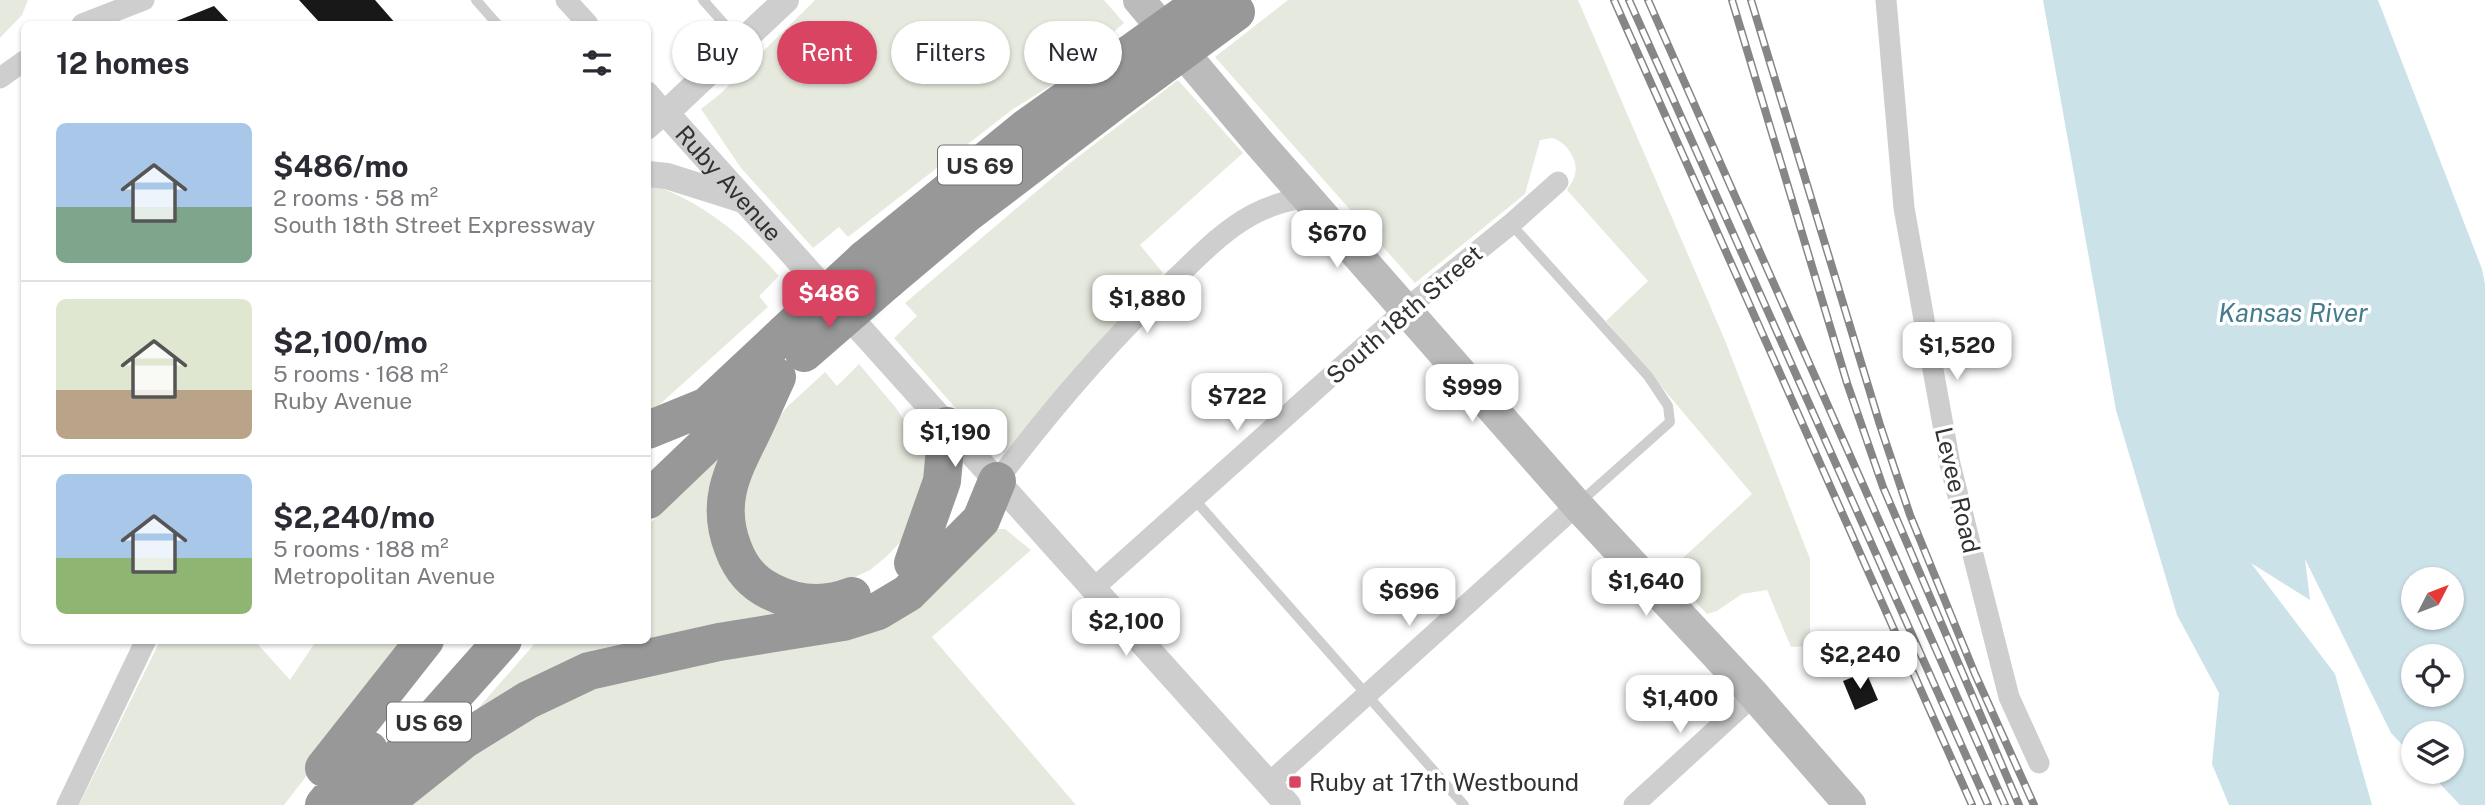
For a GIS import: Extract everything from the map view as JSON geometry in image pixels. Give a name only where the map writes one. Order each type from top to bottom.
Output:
[{"type":"highway","name":"US 69","points":[[651,497],[788,354],[1026,128],[1110,86],[1231,4]]},
{"type":"highway","name":"US 69","points":[[651,462],[707,406],[788,354]]},
{"type":"highway","points":[[788,354],[735,464],[727,489],[724,516],[738,562],[757,585],[784,599],[814,605],[848,598],[887,582],[914,563],[968,504],[997,481]]},
{"type":"highway","points":[[651,429],[707,406]]},
{"type":"highway","points":[[914,563],[942,481],[947,426]]},
{"type":"highway","points":[[382,805],[465,738],[528,700],[589,671],[719,642],[843,622],[878,611],[908,593],[981,520],[997,481]]},
{"type":"highway","points":[[303,805],[320,773],[422,644]]},
{"type":"highway","name":"US 69","points":[[324,805],[362,758],[466,644]]},
{"type":"highway","name":"US 69","points":[[357,805],[499,644]]},
{"type":"main road","points":[[1139,0],[1260,144],[1577,505],[1754,695],[1850,805]]},
{"type":"street","points":[[87,21],[112,6],[144,0]]},
{"type":"street","points":[[566,0],[584,21]]},
{"type":"street","name":"Levee Road","points":[[1886,0],[1904,208],[1951,464],[2008,697],[2039,763]]},
{"type":"street","points":[[761,21],[778,3]]},
{"type":"street","points":[[0,78],[21,63]]},
{"type":"street","points":[[657,121],[697,84]]},
{"type":"street","name":"Ruby Avenue","points":[[651,102],[657,121],[747,201],[1289,805]]},
{"type":"street","points":[[651,174],[667,176],[747,201]]},
{"type":"street","name":"South 18th Street","points":[[1095,587],[1406,309],[1558,182]]},
{"type":"street","points":[[997,481],[1044,418],[1137,314],[1219,237],[1251,215],[1276,204],[1308,196]]},
{"type":"street","points":[[1269,783],[1577,505]]},
{"type":"street","points":[[67,805],[144,644]]},
{"type":"street","points":[[1634,805],[1754,695]]},
{"type":"lane","points":[[476,0],[494,21]]},
{"type":"lane","points":[[703,0],[722,21]]},
{"type":"lane","points":[[1511,224],[1648,376],[1668,406],[1670,422],[1577,505]]},
{"type":"lane","points":[[1194,499],[1464,805]]},
{"type":"shaded area","points":[[0,0],[28,0],[22,15],[0,38]]},
{"type":"shaded area","points":[[815,0],[1104,0],[1124,23],[1024,21],[1024,84],[1053,84],[1013,109],[848,237],[839,227],[813,248],[741,168],[701,109],[730,84],[763,84],[763,51],[777,38],[777,84],[877,84],[877,21],[794,21]]},
{"type":"shaded area","points":[[1288,0],[1578,0],[1724,338],[1810,559],[1810,646],[1791,647],[1767,590],[1742,594],[1717,611],[1707,614],[1668,572],[1752,494],[1606,321],[1648,281],[1567,190],[1576,169],[1566,147],[1552,138],[1540,140],[1525,194],[1415,283],[1215,57]]},
{"type":"shaded area","points":[[1178,80],[1243,153],[1140,245],[1163,273],[1004,453],[959,412],[894,338],[917,316],[905,303],[1070,163]]},
{"type":"shaded area","points":[[651,184],[664,184],[664,189],[712,215],[754,249],[779,276],[759,296],[768,307],[651,409]]},
{"type":"shaded area","points":[[859,364],[896,408],[917,440],[926,456],[929,478],[906,536],[870,570],[834,587],[776,582],[744,538],[743,491],[776,422],[786,408],[825,372],[837,386]]},
{"type":"shaded area","points":[[721,455],[716,502],[794,614],[467,721],[534,644],[651,644],[651,522]]},
{"type":"shaded area","points":[[997,529],[1005,529],[1031,550],[932,637],[1076,805],[409,805],[460,759],[596,685],[865,632]]},
{"type":"shaded area","points":[[159,644],[258,644],[290,680],[314,644],[409,644],[284,805],[79,805]]},
{"type":"water","name":"Kansas River","points":[[2043,0],[2378,0],[2482,269],[2485,284],[2485,805],[2460,805],[2440,784],[2464,784],[2464,721],[2401,721],[2401,743],[2391,733],[2305,559],[2310,600],[2251,563],[2335,674],[2372,805],[2229,805],[2212,764],[2219,693],[2177,615],[2116,410]]},
{"type":"building","points":[[299,0],[375,0],[393,21],[318,21]]},
{"type":"building","points":[[214,6],[228,21],[176,21]]},
{"type":"building","points":[[1866,672],[1878,700],[1855,710],[1843,681]]},
{"type":"railway","points":[[1614,0],[1972,805]]},
{"type":"railway","points":[[1629,0],[1988,805]]},
{"type":"railway","points":[[1648,0],[2005,805]]},
{"type":"railway","points":[[1732,0],[1847,383],[1883,487],[2019,805]]},
{"type":"railway","points":[[1751,0],[1880,425],[1910,515],[1975,674],[2034,805]]},
{"type":"place","name":"Ruby at 17th Westbound","points":[[1295,782]]}]
